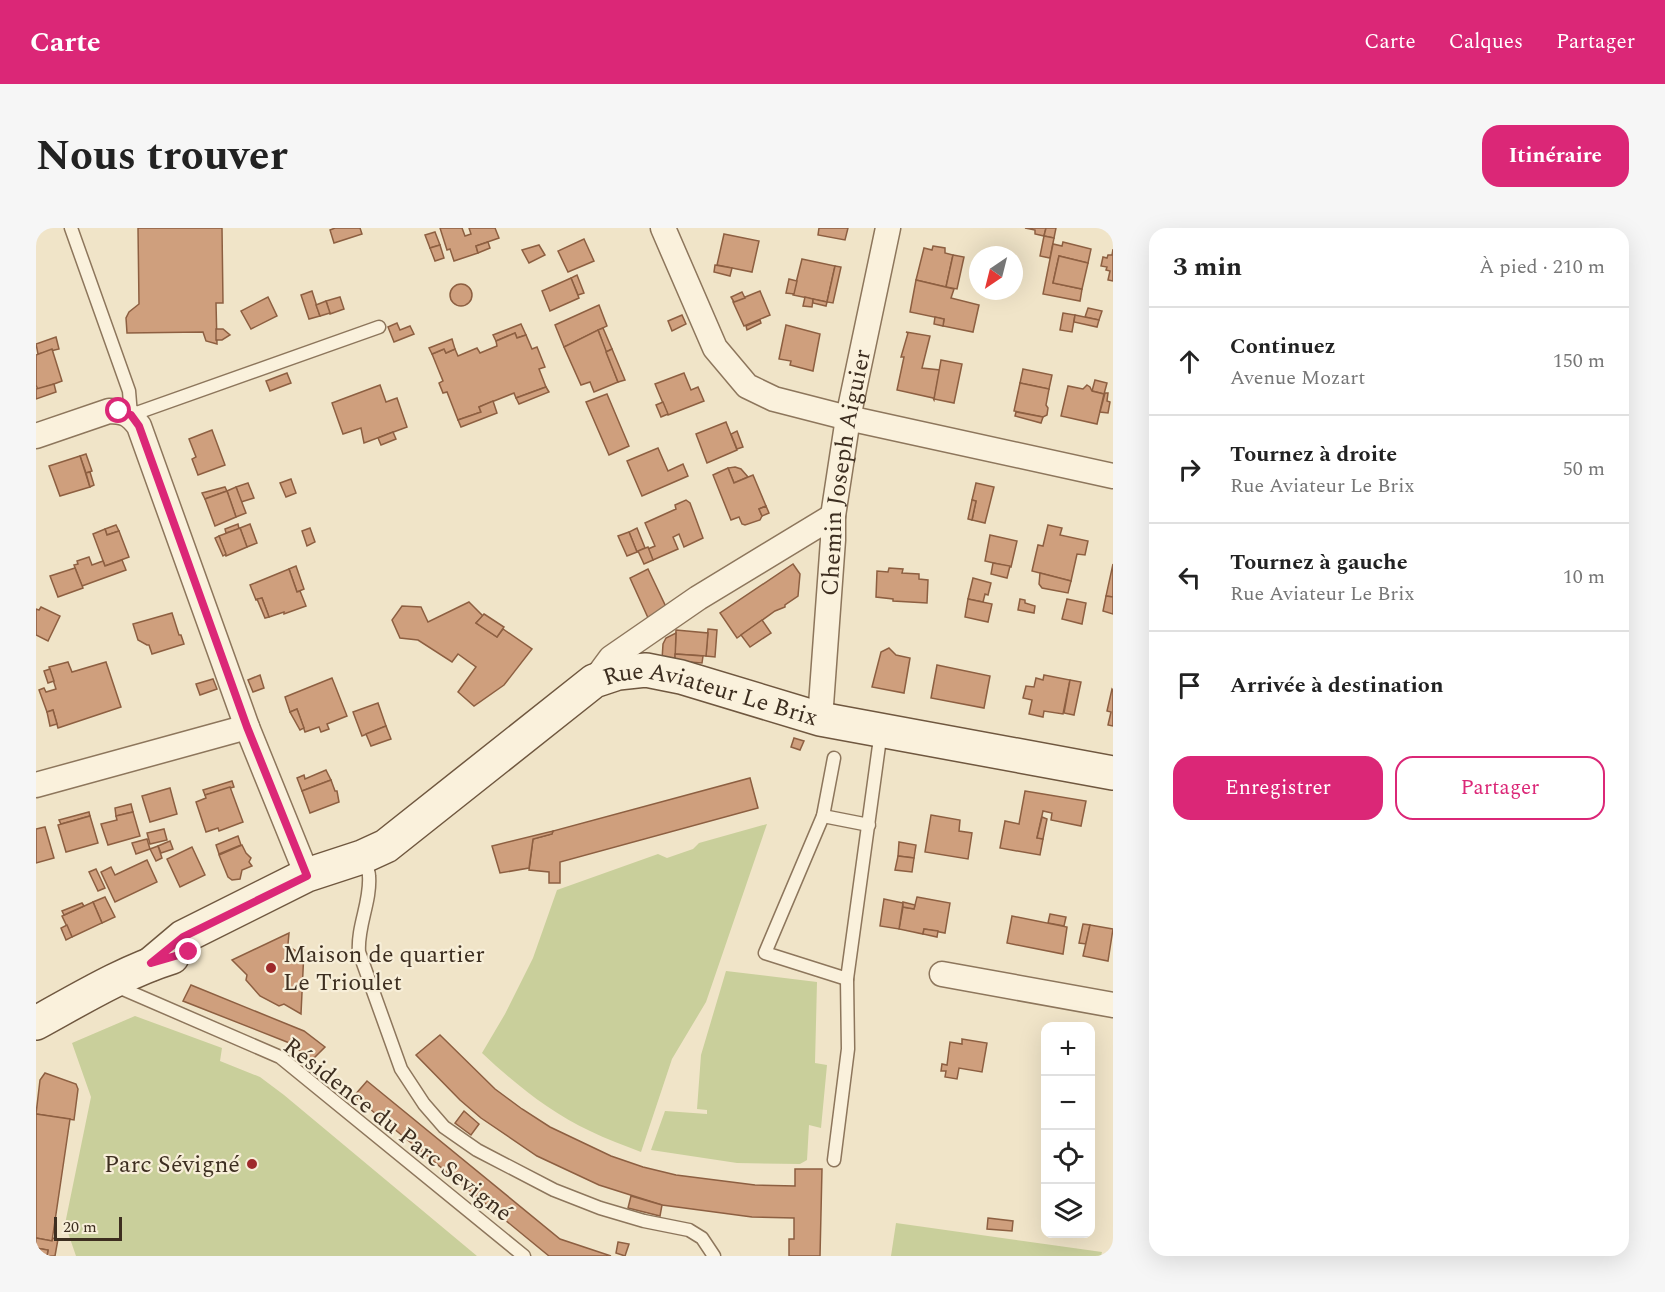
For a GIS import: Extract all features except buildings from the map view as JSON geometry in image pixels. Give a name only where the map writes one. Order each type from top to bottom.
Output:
[{"type":"main road","name":"Rue Aviateur Le Brix","points":[[151,963],[183,937],[307,876],[386,846],[594,681],[618,673],[646,670],[681,677],[820,719],[1113,773]]},
{"type":"main road","name":"Rue Aviateur Le Brix","points":[[36,1023],[151,963],[199,947],[320,886],[362,857]]},
{"type":"street","points":[[663,228],[715,348],[747,386],[774,399],[848,418],[1113,477]]},
{"type":"street","name":"Chemin Joseph Aiguier","points":[[820,719],[832,563],[833,516],[848,418],[888,228]]},
{"type":"street","points":[[36,436],[109,411],[131,415],[139,426],[247,727],[307,876]]},
{"type":"street","points":[[594,681],[611,658],[621,651],[698,598],[833,516]]},
{"type":"street","points":[[36,784],[247,727]]},
{"type":"street","points":[[942,974],[1113,1005]]},
{"type":"lane","points":[[70,228],[129,391],[131,415],[379,327]]},
{"type":"lane","points":[[834,1160],[848,1048],[847,979],[881,730]]},
{"type":"lane","points":[[834,758],[823,816],[765,953],[847,979]]},
{"type":"lane","points":[[823,816],[868,825]]},
{"type":"lane","points":[[362,857],[370,874],[358,937],[359,952],[401,1069],[424,1104],[444,1127],[477,1150],[554,1190],[600,1208],[644,1221],[689,1230],[702,1238],[714,1256]]},
{"type":"lane","name":"Résidence du Parc Sevigné","points":[[109,984],[280,1057],[524,1256]]},
{"type":"green space","points":[[767,824],[706,1002],[672,1059],[641,1152],[596,1134],[560,1115],[519,1086],[482,1053],[505,1014],[533,958],[557,890],[658,854],[667,858],[693,849],[699,843]]},
{"type":"green space","points":[[726,971],[817,982],[815,1063],[827,1065],[821,1128],[809,1125],[807,1160],[800,1164],[737,1163],[651,1150],[665,1111],[707,1114],[707,1110],[697,1109],[701,1055]]},
{"type":"green space","name":"Parc Sévigné","points":[[135,1016],[222,1048],[220,1061],[260,1077],[284,1095],[477,1256],[76,1256],[65,1224],[91,1097],[72,1043]]},
{"type":"green space","points":[[896,1223],[1102,1252],[1101,1256],[891,1256]]},
{"type":"place","name":"Maison de quartier Le Trioulet","points":[[271,968]]},
{"type":"place","name":"Parc Sévigné","points":[[252,1164]]},
{"type":"route","points":[[119,411],[131,415],[139,426],[247,727],[307,876],[183,937],[151,963],[189,952]]}]
